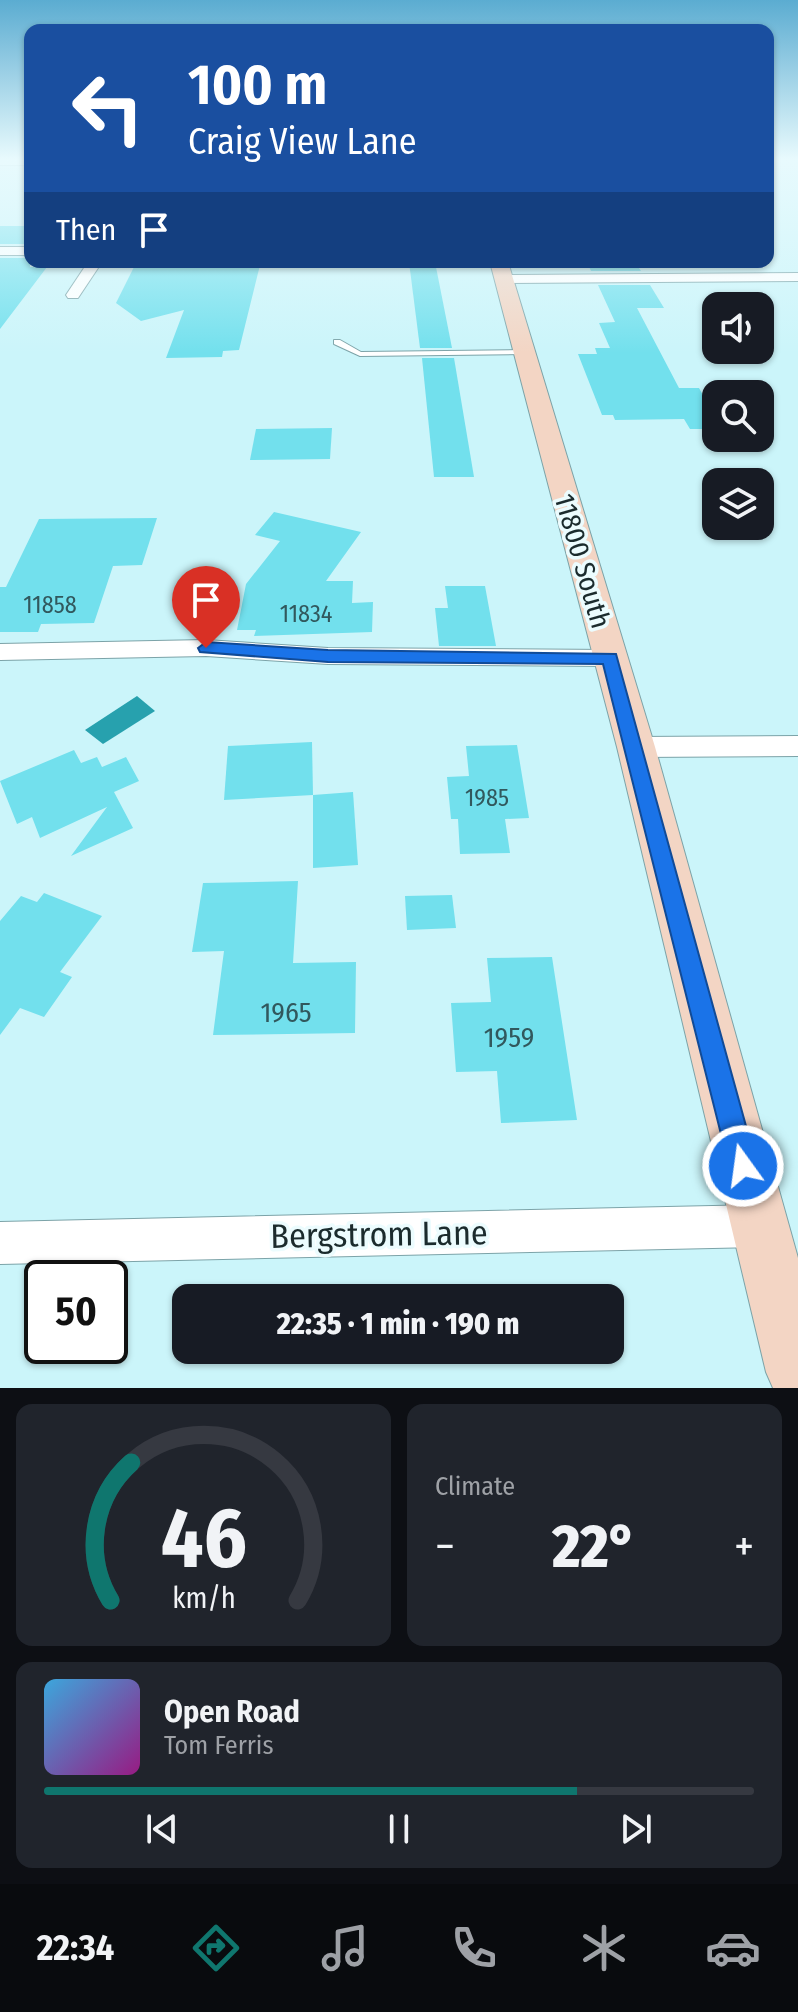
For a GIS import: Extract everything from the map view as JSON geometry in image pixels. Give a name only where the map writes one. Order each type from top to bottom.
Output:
[{"type":"main road","name":"11800 South","points":[[502,270],[636,747],[798,1372]]},
{"type":"street","points":[[0,251],[24,251]]},
{"type":"street","points":[[73,295],[91,268]]},
{"type":"street","points":[[502,270],[798,277]]},
{"type":"street","points":[[0,652],[206,648],[328,656],[610,658]]},
{"type":"street","points":[[636,747],[798,746]]},
{"type":"street","name":"Bergstrom Lane","points":[[0,1243],[758,1226]]},
{"type":"lane","points":[[337,342],[360,354],[524,352]]},
{"type":"water","points":[[137,696],[155,711],[103,744],[85,730]]},
{"type":"building","points":[[0,226],[24,226],[24,244],[0,244]]},
{"type":"building","points":[[0,258],[24,258],[24,268],[46,268],[0,329]]},
{"type":"building","points":[[134,268],[259,268],[239,350],[223,351],[222,357],[166,358],[184,310],[141,321],[116,303]]},
{"type":"building","points":[[410,268],[436,268],[452,348],[420,348]]},
{"type":"building","points":[[590,268],[639,268],[641,271],[591,271]]},
{"type":"building","points":[[598,285],[650,285],[664,308],[637,308],[679,388],[699,388],[702,393],[702,429],[690,429],[684,419],[615,420],[613,415],[602,415],[578,354],[597,354],[595,348],[610,348],[599,323],[615,322]]},
{"type":"building","points":[[422,358],[454,358],[474,477],[434,477]]},
{"type":"building","points":[[332,428],[330,459],[250,460],[256,429]]},
{"type":"building","points":[[274,512],[361,532],[326,581],[353,581],[352,603],[373,602],[372,632],[254,636],[256,630],[237,630],[246,584],[280,541],[255,535]]},
{"type":"building","points":[[157,518],[142,565],[113,566],[94,623],[41,624],[38,632],[0,632],[0,587],[6,587],[39,519]]},
{"type":"building","points":[[445,586],[485,586],[496,646],[439,646],[435,608],[448,608]]},
{"type":"building","points":[[312,742],[313,795],[224,800],[228,746]]},
{"type":"building","points":[[517,745],[529,818],[505,819],[510,853],[460,854],[458,819],[451,819],[447,777],[469,776],[466,746]]},
{"type":"building","points":[[74,750],[81,763],[97,757],[102,767],[126,757],[139,781],[114,792],[133,828],[71,856],[107,807],[40,838],[32,817],[17,824],[0,781]]},
{"type":"building","points":[[353,792],[358,865],[313,868],[313,795]]},
{"type":"building","points":[[298,881],[293,963],[356,962],[355,1033],[213,1035],[224,951],[192,952],[203,883]]},
{"type":"building","points":[[44,893],[102,916],[60,972],[72,977],[44,1017],[20,1008],[0,1035],[0,921],[21,896],[37,902]]},
{"type":"building","points":[[452,895],[456,928],[407,930],[405,896]]},
{"type":"building","points":[[552,957],[577,1120],[501,1123],[497,1071],[456,1072],[451,1003],[491,1002],[487,958]]},
{"type":"route","points":[[206,648],[328,656],[610,658],[636,747],[743,1166]]}]
